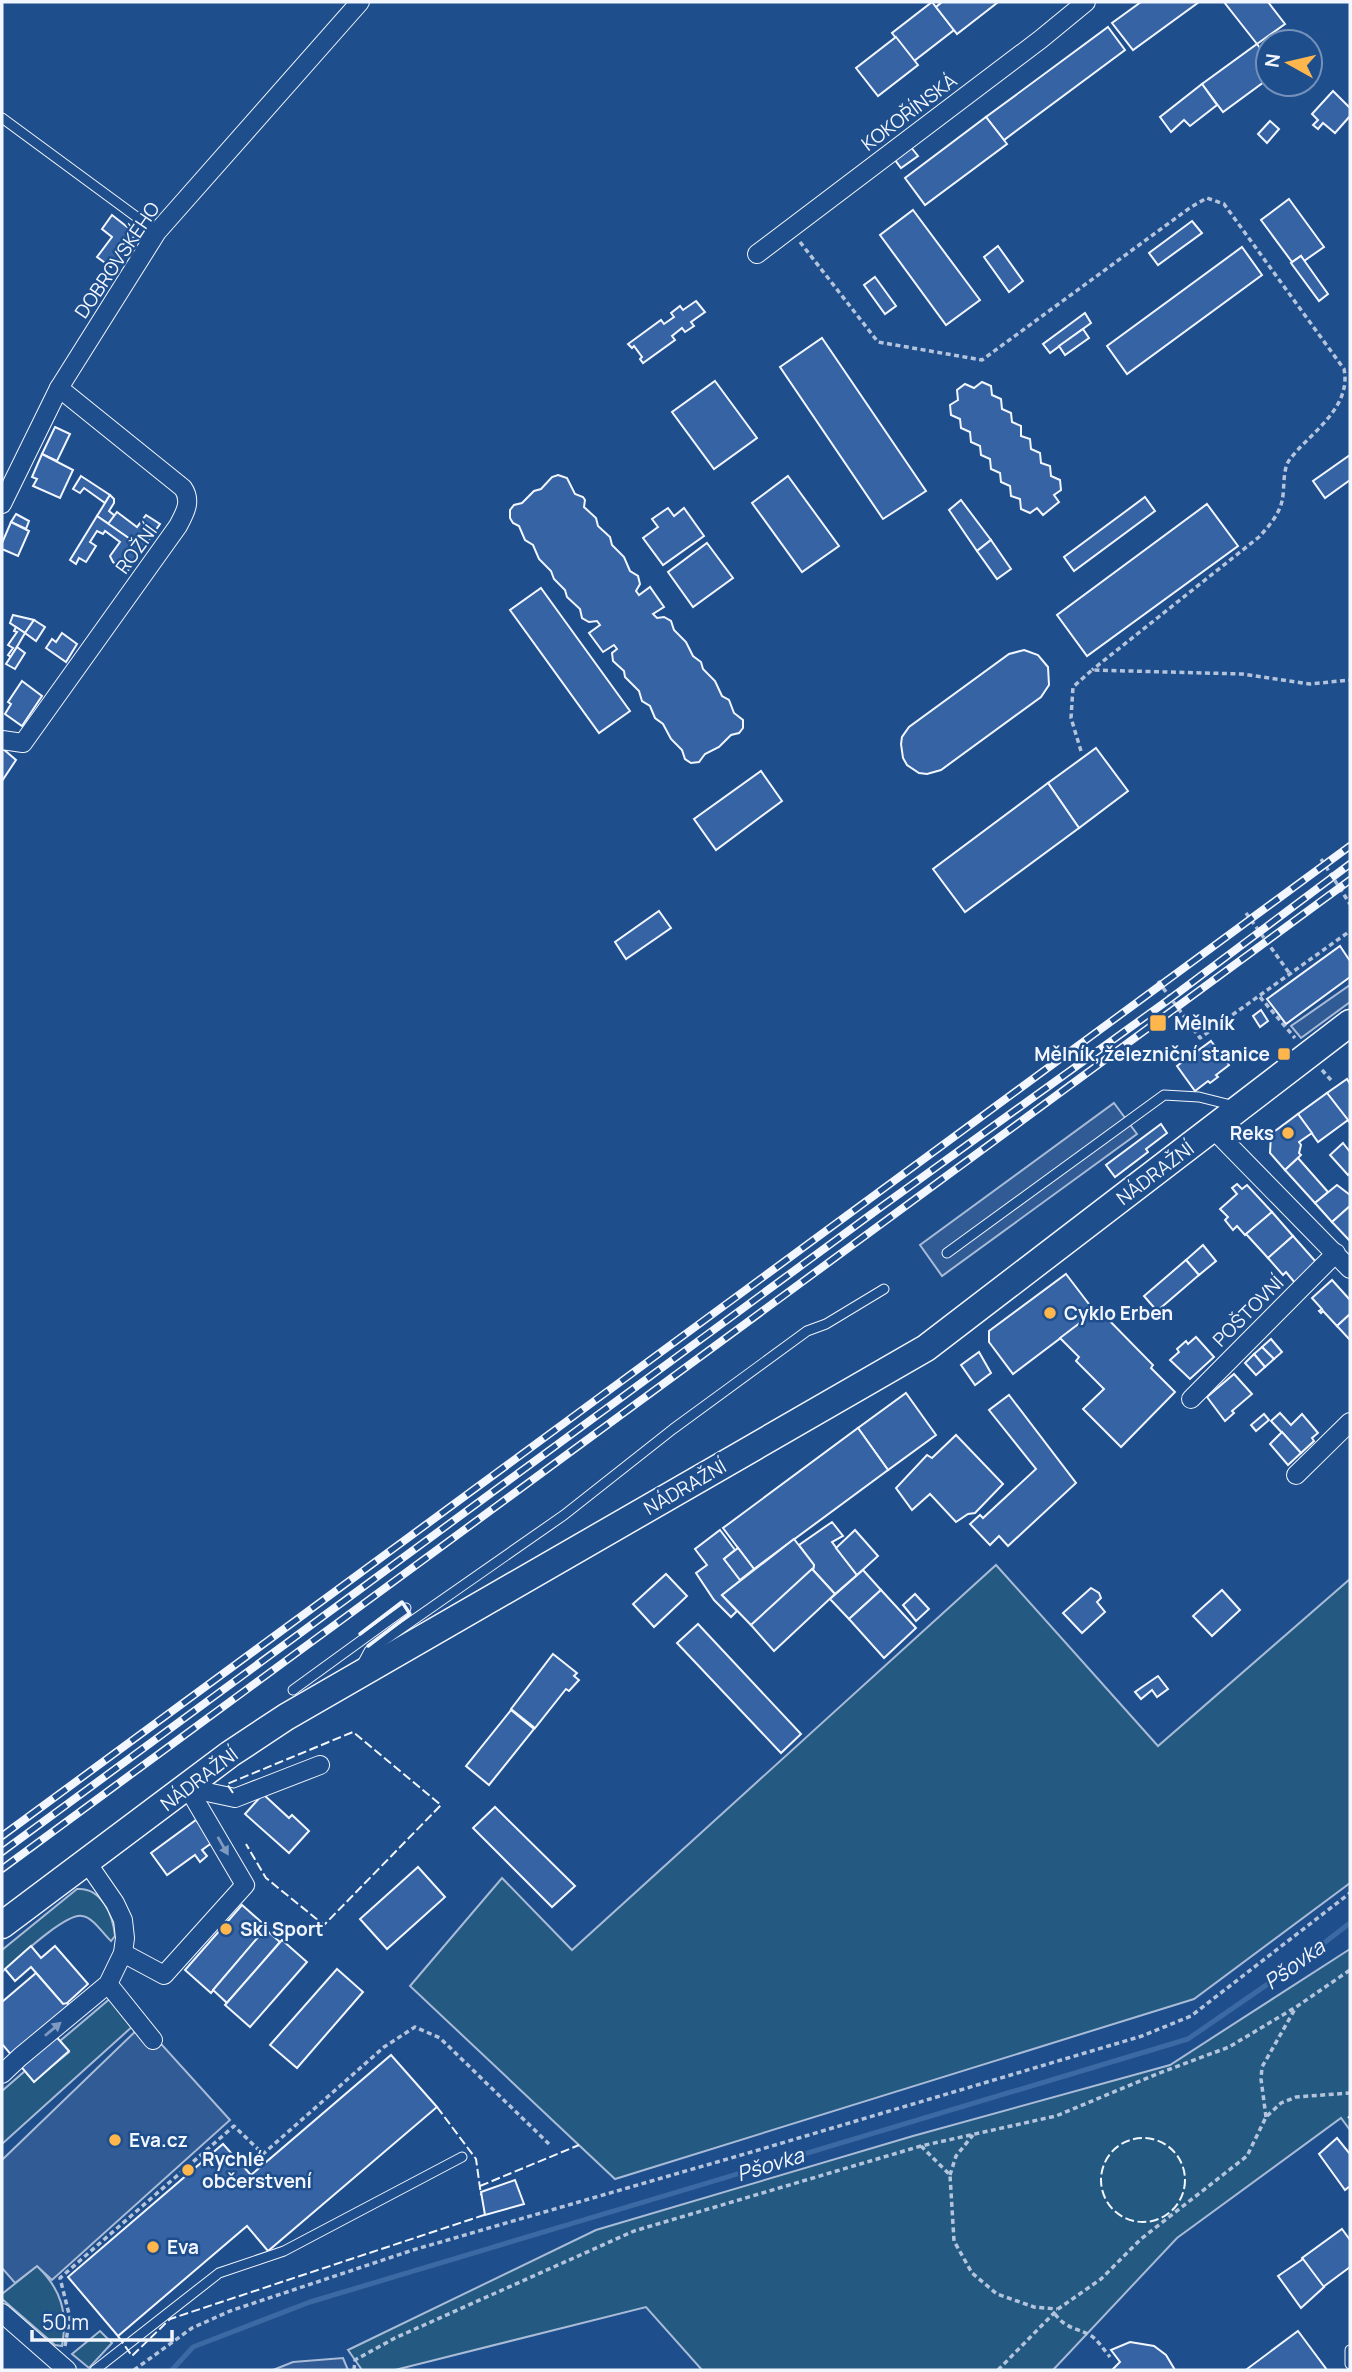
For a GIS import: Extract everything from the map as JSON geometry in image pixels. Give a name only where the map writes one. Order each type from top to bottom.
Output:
[{"type":"main road","name":"NÁDRAŽNÍ","points":[[2,1925],[253,1739],[926,1348],[1350,1023]]},
{"type":"street","name":"DOBROVSKÉHO","points":[[2,504],[59,388],[157,232],[360,2]]},
{"type":"street","name":"KOKOŘÍNSKÁ","points":[[757,254],[1086,2]]},
{"type":"street","name":"ROŽNÍ","points":[[2,740],[23,743],[178,526],[188,503],[183,488],[59,388]]},
{"type":"street","points":[[1213,1129],[1350,1269]]},
{"type":"street","name":"POŠTOVNÍ","points":[[1191,1399],[1336,1253]]},
{"type":"street","points":[[1296,1475],[1350,1422]]},
{"type":"street","points":[[188,1788],[235,1798],[320,1765]]},
{"type":"street","points":[[123,1953],[163,1975],[245,1885],[188,1788]]},
{"type":"street","points":[[2,2074],[108,1984],[123,1953],[123,1920],[115,1903],[86,1861]]},
{"type":"street","points":[[108,1984],[153,2040]]},
{"type":"street","points":[[2,2052],[20,2057]]},
{"type":"street","points":[[2,2313],[65,2362]]},
{"type":"lane","points":[[2,118],[157,232]]},
{"type":"lane","points":[[947,1253],[1164,1095],[1199,1097],[1241,1108]]},
{"type":"lane","points":[[341,1655],[356,1677],[369,1651],[564,1515],[673,1429],[807,1331],[826,1325],[884,1289]]},
{"type":"lane","points":[[293,1690],[406,1608]]},
{"type":"lane","points":[[95,2370],[219,2273],[284,2251],[462,2157]]},
{"type":"lane","points":[[1350,2350],[1350,2364]]},
{"type":"path","points":[[790,229],[878,342],[982,360],[1191,206],[1207,198],[1224,204],[1344,369],[1349,393],[1331,421],[1288,461],[1282,504],[1259,537],[1073,687],[1071,718],[1081,751]]},
{"type":"path","points":[[1093,670],[1242,674],[1310,684],[1350,680]]},
{"type":"path","points":[[1321,859],[1350,904]]},
{"type":"path","points":[[1246,914],[1290,975]]},
{"type":"path","points":[[1158,981],[1200,1038],[1350,930]]},
{"type":"path","points":[[1259,998],[1298,1042]]},
{"type":"path","points":[[1319,1066],[1331,1080]]},
{"type":"path","points":[[134,2370],[192,2328],[230,2311],[413,2250],[769,2148],[1142,2036],[1191,2016],[1350,1893]]},
{"type":"path","points":[[354,2370],[355,2360],[395,2338],[634,2231],[921,2146],[1056,2116],[1229,2047],[1296,2007],[1350,1970]]},
{"type":"path","points":[[1266,2117],[1262,2067],[1296,2007]]},
{"type":"path","points":[[65,2362],[70,2318],[60,2278],[234,2126],[263,2154],[384,2047],[415,2027],[440,2038],[549,2144]]},
{"type":"path","points":[[998,2370],[1056,2311],[1101,2279],[1141,2239],[1247,2156],[1266,2117],[1281,2103],[1296,2097],[1350,2093]]},
{"type":"path","points":[[973,2134],[956,2157],[950,2175],[954,2241],[972,2273],[997,2294],[1034,2307],[1056,2311]]},
{"type":"path","points":[[921,2146],[950,2175]]},
{"type":"path","points":[[1056,2311],[1062,2323],[1075,2331],[1092,2336],[1110,2357]]},
{"type":"shaded area","points":[[1350,985],[1350,1002],[1301,1038],[1291,1026]]},
{"type":"shaded area","points":[[1114,1103],[1137,1134],[942,1276],[920,1245]]},
{"type":"shaded area","points":[[996,1565],[1158,1746],[1350,1579],[1350,1883],[1194,1999],[615,2179],[410,1986],[502,1878],[572,1950]]},
{"type":"shaded area","points":[[77,1889],[93,1893],[105,1904],[114,1928],[115,1936],[111,1941],[90,1919],[74,1917],[41,1938],[2,1972],[2,1950]]},
{"type":"shaded area","points":[[1350,1949],[1350,2130],[1341,2118],[1177,2238],[1053,2370],[702,2370],[646,2307],[395,2370],[362,2370],[348,2350],[596,2230],[913,2136],[1170,2065]]},
{"type":"shaded area","points":[[112,1997],[134,2025],[2,2144],[2,2091],[25,2071],[34,2081],[69,2052],[60,2041]]},
{"type":"shaded area","name":"Eva.cz","points":[[143,2024],[230,2120],[52,2280],[37,2266],[15,2283],[2,2268],[2,2160]]},
{"type":"shaded area","points":[[37,2266],[52,2283],[61,2302],[64,2322],[62,2346],[55,2345],[2,2299],[2,2294]]},
{"type":"shaded area","points":[[100,2331],[112,2343],[89,2368],[72,2354]]},
{"type":"shaded area","points":[[343,2358],[348,2370],[273,2370],[293,2362]]},
{"type":"building","points":[[932,2],[954,30],[914,61],[892,33]]},
{"type":"building","points":[[942,2],[997,3],[957,34],[936,7]]},
{"type":"building","points":[[1141,2],[1199,2],[1133,50],[1112,23]]},
{"type":"building","points":[[1224,2],[1268,2],[1285,24],[1279,28],[1254,28],[1254,40]]},
{"type":"building","points":[[1108,27],[1125,50],[1004,140],[986,117]]},
{"type":"building","points":[[896,37],[918,65],[878,96],[856,68]]},
{"type":"building","points":[[1254,46],[1254,89],[1223,112],[1202,84]]},
{"type":"building","points":[[1202,84],[1217,105],[1190,126],[1184,120],[1171,132],[1160,117]]},
{"type":"building","points":[[1333,91],[1350,108],[1350,116],[1335,133],[1323,123],[1318,129],[1313,125],[1318,120],[1312,114]]},
{"type":"building","points":[[986,117],[1007,144],[925,205],[905,178]]},
{"type":"building","points":[[1270,121],[1279,129],[1267,143],[1258,134]]},
{"type":"building","points":[[910,146],[918,156],[901,168],[895,160]]},
{"type":"building","points":[[1289,199],[1324,247],[1304,261],[1301,256],[1292,262],[1261,220]]},
{"type":"building","points":[[913,210],[980,300],[946,325],[880,235]]},
{"type":"building","points":[[112,215],[136,234],[111,267],[97,257],[112,237],[102,229]]},
{"type":"building","points":[[1192,221],[1202,233],[1158,265],[1149,253]]},
{"type":"building","points":[[998,246],[1023,281],[1009,292],[984,257]]},
{"type":"building","points":[[1242,247],[1262,275],[1127,374],[1107,346]]},
{"type":"building","points":[[1301,256],[1328,294],[1319,301],[1291,263]]},
{"type":"building","points":[[875,277],[896,306],[885,314],[864,285]]},
{"type":"building","points":[[696,301],[705,312],[691,322],[694,326],[685,332],[682,328],[672,336],[675,340],[643,363],[634,346],[632,348],[628,344],[661,320],[664,324],[674,317],[671,313],[680,306],[683,310]]},
{"type":"building","points":[[1085,313],[1091,323],[1050,353],[1043,344]]},
{"type":"building","points":[[1083,329],[1089,338],[1065,355],[1059,346]]},
{"type":"building","points":[[822,338],[926,491],[883,519],[780,367]]},
{"type":"building","points":[[715,381],[757,438],[714,469],[672,412]]},
{"type":"building","points":[[982,382],[991,386],[992,395],[1001,399],[1002,409],[1011,413],[1012,422],[1021,426],[1021,436],[1030,439],[1031,449],[1040,453],[1041,463],[1050,466],[1051,476],[1060,480],[1061,490],[1054,495],[1059,502],[1043,515],[1037,508],[1030,513],[1021,509],[1020,499],[1011,496],[1010,486],[1001,482],[1000,473],[991,469],[990,459],[981,455],[980,446],[971,442],[970,432],[961,428],[960,419],[951,415],[950,405],[958,400],[957,390],[965,384],[974,388]]},
{"type":"building","points":[[55,427],[70,434],[57,461],[42,454]]},
{"type":"building","points":[[42,454],[73,470],[60,498],[33,486],[37,479],[32,477]]},
{"type":"building","points":[[1350,455],[1350,480],[1325,498],[1313,481]]},
{"type":"building","points":[[558,475],[567,478],[575,494],[583,497],[584,507],[610,537],[612,545],[624,557],[630,571],[638,576],[640,584],[636,591],[639,595],[650,587],[664,607],[653,614],[657,618],[664,617],[671,621],[674,630],[686,642],[693,656],[715,681],[722,696],[729,700],[734,713],[743,720],[743,728],[739,733],[731,735],[719,747],[705,754],[699,762],[691,763],[685,759],[682,750],[671,739],[663,724],[655,718],[650,706],[642,701],[639,691],[613,661],[612,653],[617,649],[614,645],[603,652],[589,633],[600,625],[597,621],[589,622],[582,618],[580,609],[567,597],[551,571],[539,559],[533,545],[525,540],[519,526],[510,518],[510,510],[514,505],[522,503],[552,477]]},
{"type":"building","points":[[81,476],[110,495],[105,503],[84,488],[80,493],[73,489]]},
{"type":"building","points":[[788,476],[839,546],[802,572],[752,503]]},
{"type":"building","points":[[110,495],[114,503],[109,511],[115,516],[109,524],[97,516]]},
{"type":"building","points":[[1145,497],[1155,511],[1074,571],[1064,557]]},
{"type":"building","points":[[961,500],[991,540],[977,551],[949,510]]},
{"type":"building","points":[[1207,504],[1238,546],[1087,656],[1057,615]]},
{"type":"building","points":[[668,508],[674,516],[684,508],[704,536],[663,565],[643,538],[658,527],[652,519]]},
{"type":"building","points":[[117,512],[137,527],[146,515],[160,524],[143,548],[108,524]]},
{"type":"building","points":[[16,514],[29,521],[26,529],[11,522]]},
{"type":"building","points":[[97,516],[143,548],[127,572],[113,562],[110,556],[120,542],[105,531],[103,534],[97,531],[90,542],[96,546],[86,562],[79,558],[76,564],[70,560]]},
{"type":"building","points":[[11,522],[29,531],[18,556],[2,549]]},
{"type":"building","points":[[991,540],[1011,569],[997,579],[977,551]]},
{"type":"building","points":[[707,543],[733,578],[693,607],[668,572]]},
{"type":"building","points":[[541,588],[630,711],[599,733],[510,610]]},
{"type":"building","points":[[13,615],[34,620],[25,633],[10,623]]},
{"type":"building","points":[[34,620],[45,627],[36,641],[25,633]]},
{"type":"building","points":[[16,627],[25,633],[11,657],[8,655],[13,648],[8,645],[17,632],[14,631]]},
{"type":"building","points":[[62,633],[77,644],[66,662],[46,648],[52,639],[56,642]]},
{"type":"building","points":[[17,647],[25,653],[15,669],[6,664]]},
{"type":"building","points":[[1024,650],[1038,655],[1048,667],[1049,685],[1041,697],[941,770],[919,773],[907,765],[901,744],[909,727],[1009,654]]},
{"type":"building","points":[[22,681],[42,696],[22,726],[5,714],[11,704],[8,702]]},
{"type":"building","points":[[2,748],[16,760],[2,781]]},
{"type":"building","points":[[1096,748],[1128,791],[1079,828],[1048,783]]},
{"type":"building","points":[[761,771],[782,801],[716,850],[694,819]]},
{"type":"building","points":[[1048,783],[1079,828],[965,912],[933,869]]},
{"type":"building","points":[[659,911],[671,928],[626,959],[615,942]]},
{"type":"building","points":[[1340,946],[1350,961],[1350,977],[1286,1024],[1267,999]]},
{"type":"building","points":[[1261,1010],[1268,1021],[1260,1027],[1253,1016]]},
{"type":"building","points":[[1211,1041],[1229,1065],[1216,1075],[1218,1077],[1195,1091],[1177,1066]]},
{"type":"building","points":[[1347,1079],[1350,1084],[1350,1123],[1327,1093]]},
{"type":"building","points":[[1327,1093],[1348,1120],[1318,1142],[1298,1114]]},
{"type":"building","points":[[1298,1114],[1312,1133],[1299,1142],[1301,1155],[1285,1170],[1270,1153],[1271,1134]]},
{"type":"building","points":[[1161,1124],[1167,1133],[1146,1149],[1148,1152],[1115,1177],[1106,1165]]},
{"type":"building","points":[[1343,1143],[1350,1152],[1348,1175],[1330,1155]]},
{"type":"building","points":[[1298,1158],[1328,1192],[1315,1203],[1285,1170]]},
{"type":"building","points":[[1237,1184],[1242,1189],[1247,1185],[1272,1212],[1245,1235],[1237,1226],[1233,1230],[1225,1220],[1228,1217],[1220,1209],[1237,1194],[1232,1188]]},
{"type":"building","points":[[1337,1185],[1350,1195],[1350,1206],[1332,1222],[1315,1203]]},
{"type":"building","points":[[1350,1206],[1350,1239],[1349,1240],[1332,1222]]},
{"type":"building","points":[[1272,1212],[1293,1236],[1268,1258],[1246,1234]]},
{"type":"building","points":[[1293,1236],[1316,1262],[1295,1283],[1286,1272],[1283,1275],[1268,1258]]},
{"type":"building","points":[[1203,1245],[1216,1261],[1199,1275],[1186,1260]]},
{"type":"building","points":[[1186,1260],[1199,1275],[1157,1311],[1144,1296]]},
{"type":"building","points":[[1066,1274],[1095,1312],[1013,1374],[989,1342],[989,1331]]},
{"type":"building","points":[[1332,1280],[1350,1300],[1350,1314],[1337,1326],[1323,1311],[1319,1311],[1322,1309],[1312,1298]]},
{"type":"building","points":[[1098,1309],[1153,1365],[1151,1368],[1175,1392],[1121,1447],[1083,1409],[1104,1389],[1076,1361],[1079,1357],[1060,1338]]},
{"type":"building","points":[[1350,1314],[1350,1340],[1337,1326]]},
{"type":"building","points":[[1196,1337],[1214,1357],[1190,1379],[1170,1360],[1186,1341],[1188,1344]]},
{"type":"building","points":[[1271,1339],[1282,1352],[1274,1359],[1262,1347]]},
{"type":"building","points":[[1262,1347],[1274,1359],[1265,1367],[1254,1354]]},
{"type":"building","points":[[979,1352],[991,1373],[975,1385],[961,1365]]},
{"type":"building","points":[[1254,1354],[1265,1367],[1256,1375],[1245,1363]]},
{"type":"building","points":[[1234,1374],[1252,1394],[1232,1411],[1234,1413],[1225,1421],[1207,1397]]},
{"type":"building","points":[[906,1393],[936,1435],[888,1470],[858,1428]]},
{"type":"building","points":[[1009,1395],[1076,1483],[1008,1546],[999,1536],[990,1545],[970,1524],[980,1515],[983,1518],[1036,1469],[989,1410]]},
{"type":"building","points":[[1280,1413],[1291,1425],[1302,1414],[1318,1433],[1312,1438],[1314,1441],[1301,1453],[1271,1421]]},
{"type":"building","points":[[1264,1414],[1269,1420],[1256,1431],[1251,1425]]},
{"type":"building","points":[[858,1428],[888,1470],[754,1569],[723,1528]]},
{"type":"building","points":[[1282,1432],[1301,1453],[1288,1465],[1270,1444]]},
{"type":"building","points":[[956,1435],[1003,1484],[975,1513],[956,1522],[930,1494],[912,1510],[896,1488],[927,1455],[932,1458]]},
{"type":"building","points":[[832,1522],[843,1536],[832,1542],[857,1575],[835,1594],[813,1570],[814,1565],[799,1545]]},
{"type":"building","points":[[720,1530],[735,1550],[724,1559],[741,1580],[722,1595],[737,1611],[731,1617],[714,1600],[696,1573],[707,1565],[695,1549]]},
{"type":"building","points":[[855,1530],[878,1556],[857,1575],[836,1548]]},
{"type":"building","points":[[794,1539],[814,1565],[813,1570],[751,1625],[722,1595]]},
{"type":"building","points":[[738,1548],[754,1569],[740,1580],[724,1559]]},
{"type":"building","points":[[812,1569],[835,1594],[774,1651],[751,1625]]},
{"type":"building","points":[[863,1570],[881,1590],[849,1619],[830,1599]]},
{"type":"building","points":[[666,1574],[687,1596],[654,1627],[633,1604]]},
{"type":"building","points":[[1091,1588],[1099,1593],[1101,1598],[1097,1602],[1105,1612],[1082,1633],[1063,1613]]},
{"type":"building","points":[[881,1590],[916,1628],[884,1658],[849,1619]]},
{"type":"building","points":[[1222,1590],[1240,1610],[1212,1636],[1193,1616]]},
{"type":"building","points":[[915,1594],[929,1609],[916,1621],[903,1605]]},
{"type":"building","points":[[698,1624],[801,1734],[781,1753],[677,1643]]},
{"type":"building","points":[[553,1654],[577,1673],[574,1676],[579,1680],[569,1691],[566,1689],[535,1728],[511,1709]]},
{"type":"building","points":[[1158,1676],[1168,1689],[1157,1697],[1152,1690],[1141,1699],[1135,1692]]},
{"type":"building","points":[[511,1710],[534,1729],[489,1785],[466,1766]]},
{"type":"building","points":[[263,1794],[289,1818],[292,1815],[309,1831],[289,1853],[245,1814]]},
{"type":"building","points":[[495,1807],[575,1886],[552,1907],[473,1828]]},
{"type":"building","points":[[196,1820],[213,1842],[202,1850],[207,1856],[200,1862],[195,1855],[167,1875],[151,1853]]},
{"type":"building","points":[[418,1867],[445,1897],[387,1949],[360,1919]]},
{"type":"building","points":[[242,1905],[267,1927],[211,1993],[185,1970]]},
{"type":"building","points":[[265,1929],[280,1942],[227,2003],[213,1990]]},
{"type":"building","points":[[282,1940],[307,1962],[250,2027],[225,2005]]},
{"type":"building","points":[[31,1946],[41,1958],[55,1946],[88,1984],[63,2004],[31,1967],[15,1981],[5,1969]]},
{"type":"building","points":[[337,1969],[363,1992],[297,2068],[270,2045]]},
{"type":"building","points":[[36,1973],[63,2004],[67,2003],[76,2013],[53,2033],[69,2051],[34,2082],[2,2044],[2,2002]]},
{"type":"building","points":[[391,2055],[437,2107],[268,2251],[247,2226],[118,2336],[68,2277],[223,2144],[251,2175]]},
{"type":"building","points":[[1337,2138],[1350,2154],[1350,2186],[1345,2190],[1319,2154]]},
{"type":"building","points":[[515,2180],[524,2204],[485,2215],[481,2192]]},
{"type":"building","points":[[1342,2229],[1350,2240],[1350,2267],[1323,2287],[1302,2258]]},
{"type":"building","points":[[1303,2259],[1324,2287],[1301,2308],[1278,2276]]},
{"type":"building","points":[[1298,2331],[1327,2370],[1247,2369]]},
{"type":"building","points":[[1130,2342],[1154,2346],[1166,2355],[1175,2370],[1112,2370],[1120,2362],[1111,2350]]},
{"type":"waterway","name":"Pšovka","points":[[172,2370],[193,2347],[310,2302],[1188,2039],[1294,1966],[1350,1923]]},
{"type":"railway","points":[[2,1836],[1350,846]]},
{"type":"railway","points":[[2,1852],[881,1207],[1171,998],[1350,864]]},
{"type":"railway","points":[[2,1869],[1350,880]]},
{"type":"fence","points":[[233,1793],[227,1784],[353,1732],[441,1805],[324,1925],[266,1878],[246,1844]]},
{"type":"fence","points":[[437,2107],[476,2159],[481,2195]]},
{"type":"fence","points":[[1143,2138],[1159,2141],[1173,2150],[1182,2164],[1185,2180],[1182,2196],[1173,2210],[1159,2219],[1143,2222],[1127,2219],[1113,2210],[1104,2196],[1101,2180],[1104,2164],[1113,2150],[1127,2141],[1143,2138]]},
{"type":"fence","points":[[480,2186],[579,2145]]},
{"type":"fence","points":[[118,2336],[132,2356],[170,2319],[484,2213]]},
{"type":"wall","points":[[360,1634],[402,1602],[410,1614],[368,1646]]},
{"type":"place","name":"Mělník","points":[[1158,1023]]},
{"type":"place","name":"Mělník, železniční stanice","points":[[1284,1054]]},
{"type":"place","name":"Reks","points":[[1288,1133]]},
{"type":"place","name":"Cyklo Erben","points":[[1050,1313]]},
{"type":"place","name":"Ski Sport","points":[[226,1929]]},
{"type":"place","name":"Eva.cz","points":[[115,2140]]},
{"type":"place","name":"Rychlé občerstvení","points":[[188,2170]]},
{"type":"place","name":"Eva","points":[[153,2247]]}]
